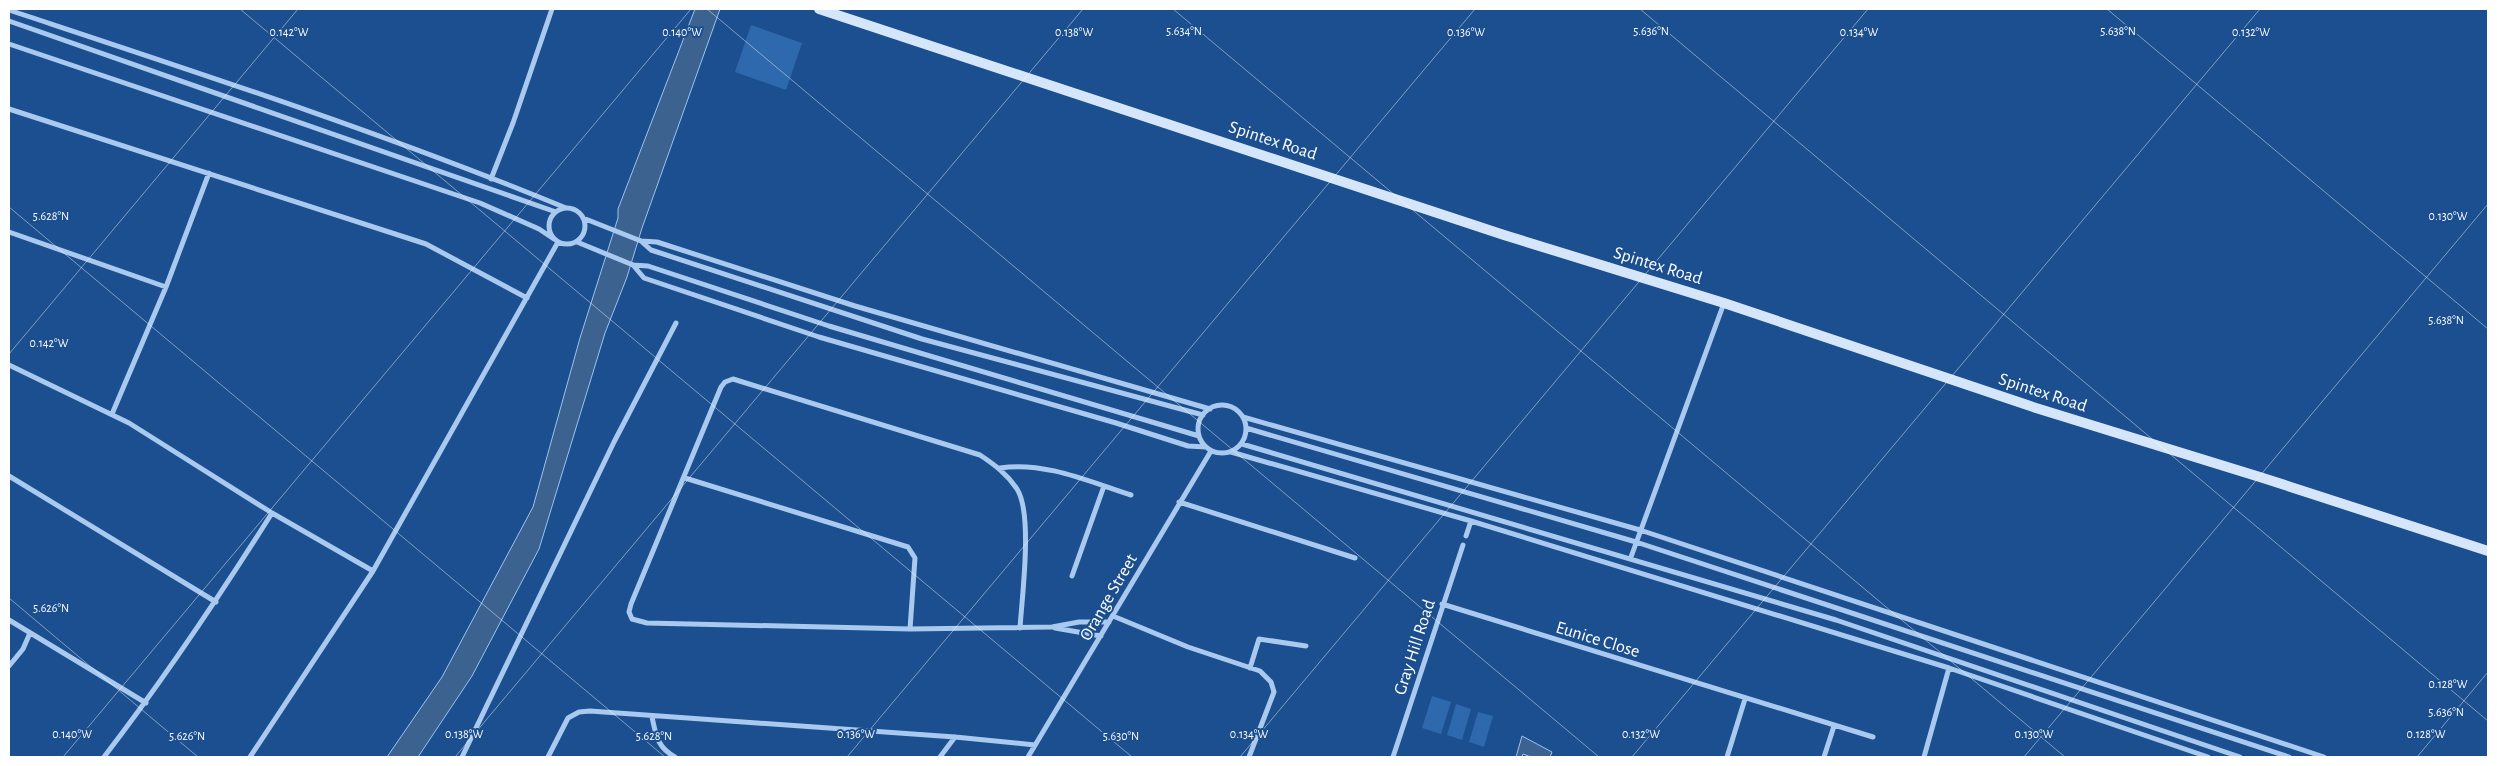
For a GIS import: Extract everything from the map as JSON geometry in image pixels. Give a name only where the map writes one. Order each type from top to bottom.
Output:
[{"type":"main road","name":"Spintex Road","points":[[819,9],[1504,235],[1724,303],[2036,408],[2263,478],[2488,551]]},
{"type":"street","points":[[491,179],[513,123],[552,9]]},
{"type":"street","points":[[9,10],[201,74],[491,179],[576,211],[583,218],[641,241],[657,242],[856,306],[1210,408]]},
{"type":"street","points":[[9,21],[90,47],[556,212]]},
{"type":"street","points":[[9,44],[480,203],[539,229],[567,245],[577,242],[633,265],[648,266],[829,326],[1199,436]]},
{"type":"street","points":[[9,109],[426,244],[527,298]]},
{"type":"street","points":[[112,414],[166,287],[209,173]]},
{"type":"street","points":[[556,240],[550,234],[549,222],[556,212],[566,208]]},
{"type":"street","points":[[577,242],[585,228],[583,218]]},
{"type":"street","points":[[9,232],[166,287]]},
{"type":"street","points":[[250,757],[373,571],[527,298],[556,240]]},
{"type":"street","points":[[641,241],[651,250],[922,339],[1203,415]]},
{"type":"street","points":[[633,265],[644,278],[819,337],[1116,423],[1188,446],[1221,453],[1231,452],[1471,522],[1949,668],[2208,757]]},
{"type":"street","points":[[1631,557],[1724,303]]},
{"type":"street","points":[[462,757],[614,442],[676,323]]},
{"type":"street","points":[[9,365],[112,414],[272,513],[373,571]]},
{"type":"street","points":[[1020,628],[1025,548],[1024,513],[1018,491],[1000,468],[980,455],[733,379],[725,382],[721,387],[685,478],[631,604],[630,612],[632,619],[647,624],[1020,628],[1052,627],[1078,622],[1109,622]]},
{"type":"street","points":[[1208,449],[1199,436],[1198,425],[1203,415],[1210,408],[1220,405],[1231,407],[1243,417],[1640,530],[2324,757]]},
{"type":"street","points":[[1231,452],[1242,444],[1246,428],[1243,417]]},
{"type":"street","points":[[1246,428],[1636,542],[2289,757]]},
{"type":"street","points":[[1242,444],[1631,557],[1836,620],[2240,757]]},
{"type":"street","name":"Orange Street","points":[[1028,757],[1113,616],[1208,449]]},
{"type":"street","points":[[1000,468],[1020,465],[1052,471],[1131,495]]},
{"type":"street","points":[[9,476],[216,602]]},
{"type":"street","points":[[685,478],[908,547],[915,558],[910,628]]},
{"type":"street","points":[[1072,576],[1104,486]]},
{"type":"street","points":[[1179,502],[1355,558]]},
{"type":"street","points":[[104,757],[146,703],[216,602],[272,513]]},
{"type":"street","points":[[1466,536],[1471,522]]},
{"type":"street","name":"Gray Hill Road","points":[[1392,757],[1462,545]]},
{"type":"street","name":"Eunice Close","points":[[1442,604],[1745,700],[1872,738]]},
{"type":"street","points":[[1113,616],[1188,647],[1260,671],[1271,682],[1274,692],[1249,757]]},
{"type":"street","points":[[9,620],[146,703]]},
{"type":"street","points":[[1052,627],[1101,636]]},
{"type":"street","points":[[9,666],[22,650],[30,633]]},
{"type":"street","points":[[1250,668],[1259,639],[1306,646]]},
{"type":"street","points":[[1924,757],[1949,668]]},
{"type":"street","points":[[1726,757],[1745,700]]},
{"type":"street","points":[[548,757],[568,718],[572,714],[590,711],[652,717],[955,737],[1035,745]]},
{"type":"street","points":[[652,717],[656,740],[661,748],[675,757]]},
{"type":"street","points":[[1824,757],[1834,726]]},
{"type":"street","points":[[940,757],[955,737]]},
{"type":"shaded area","points":[[695,9],[720,9],[642,228],[627,277],[605,333],[539,549],[472,676],[418,757],[387,757],[442,677],[533,507],[580,338],[618,218],[618,209]]},
{"type":"shaded area","points":[[751,25],[802,43],[786,90],[735,72]]},
{"type":"shaded area","points":[[1432,696],[1451,702],[1441,734],[1422,728]]},
{"type":"shaded area","points":[[1456,704],[1471,709],[1462,740],[1447,735]]},
{"type":"shaded area","points":[[1478,712],[1493,716],[1484,747],[1469,742]]},
{"type":"shaded area","points":[[1522,736],[1552,752],[1550,757],[1531,757],[1523,754],[1522,757],[1516,757]]}]
